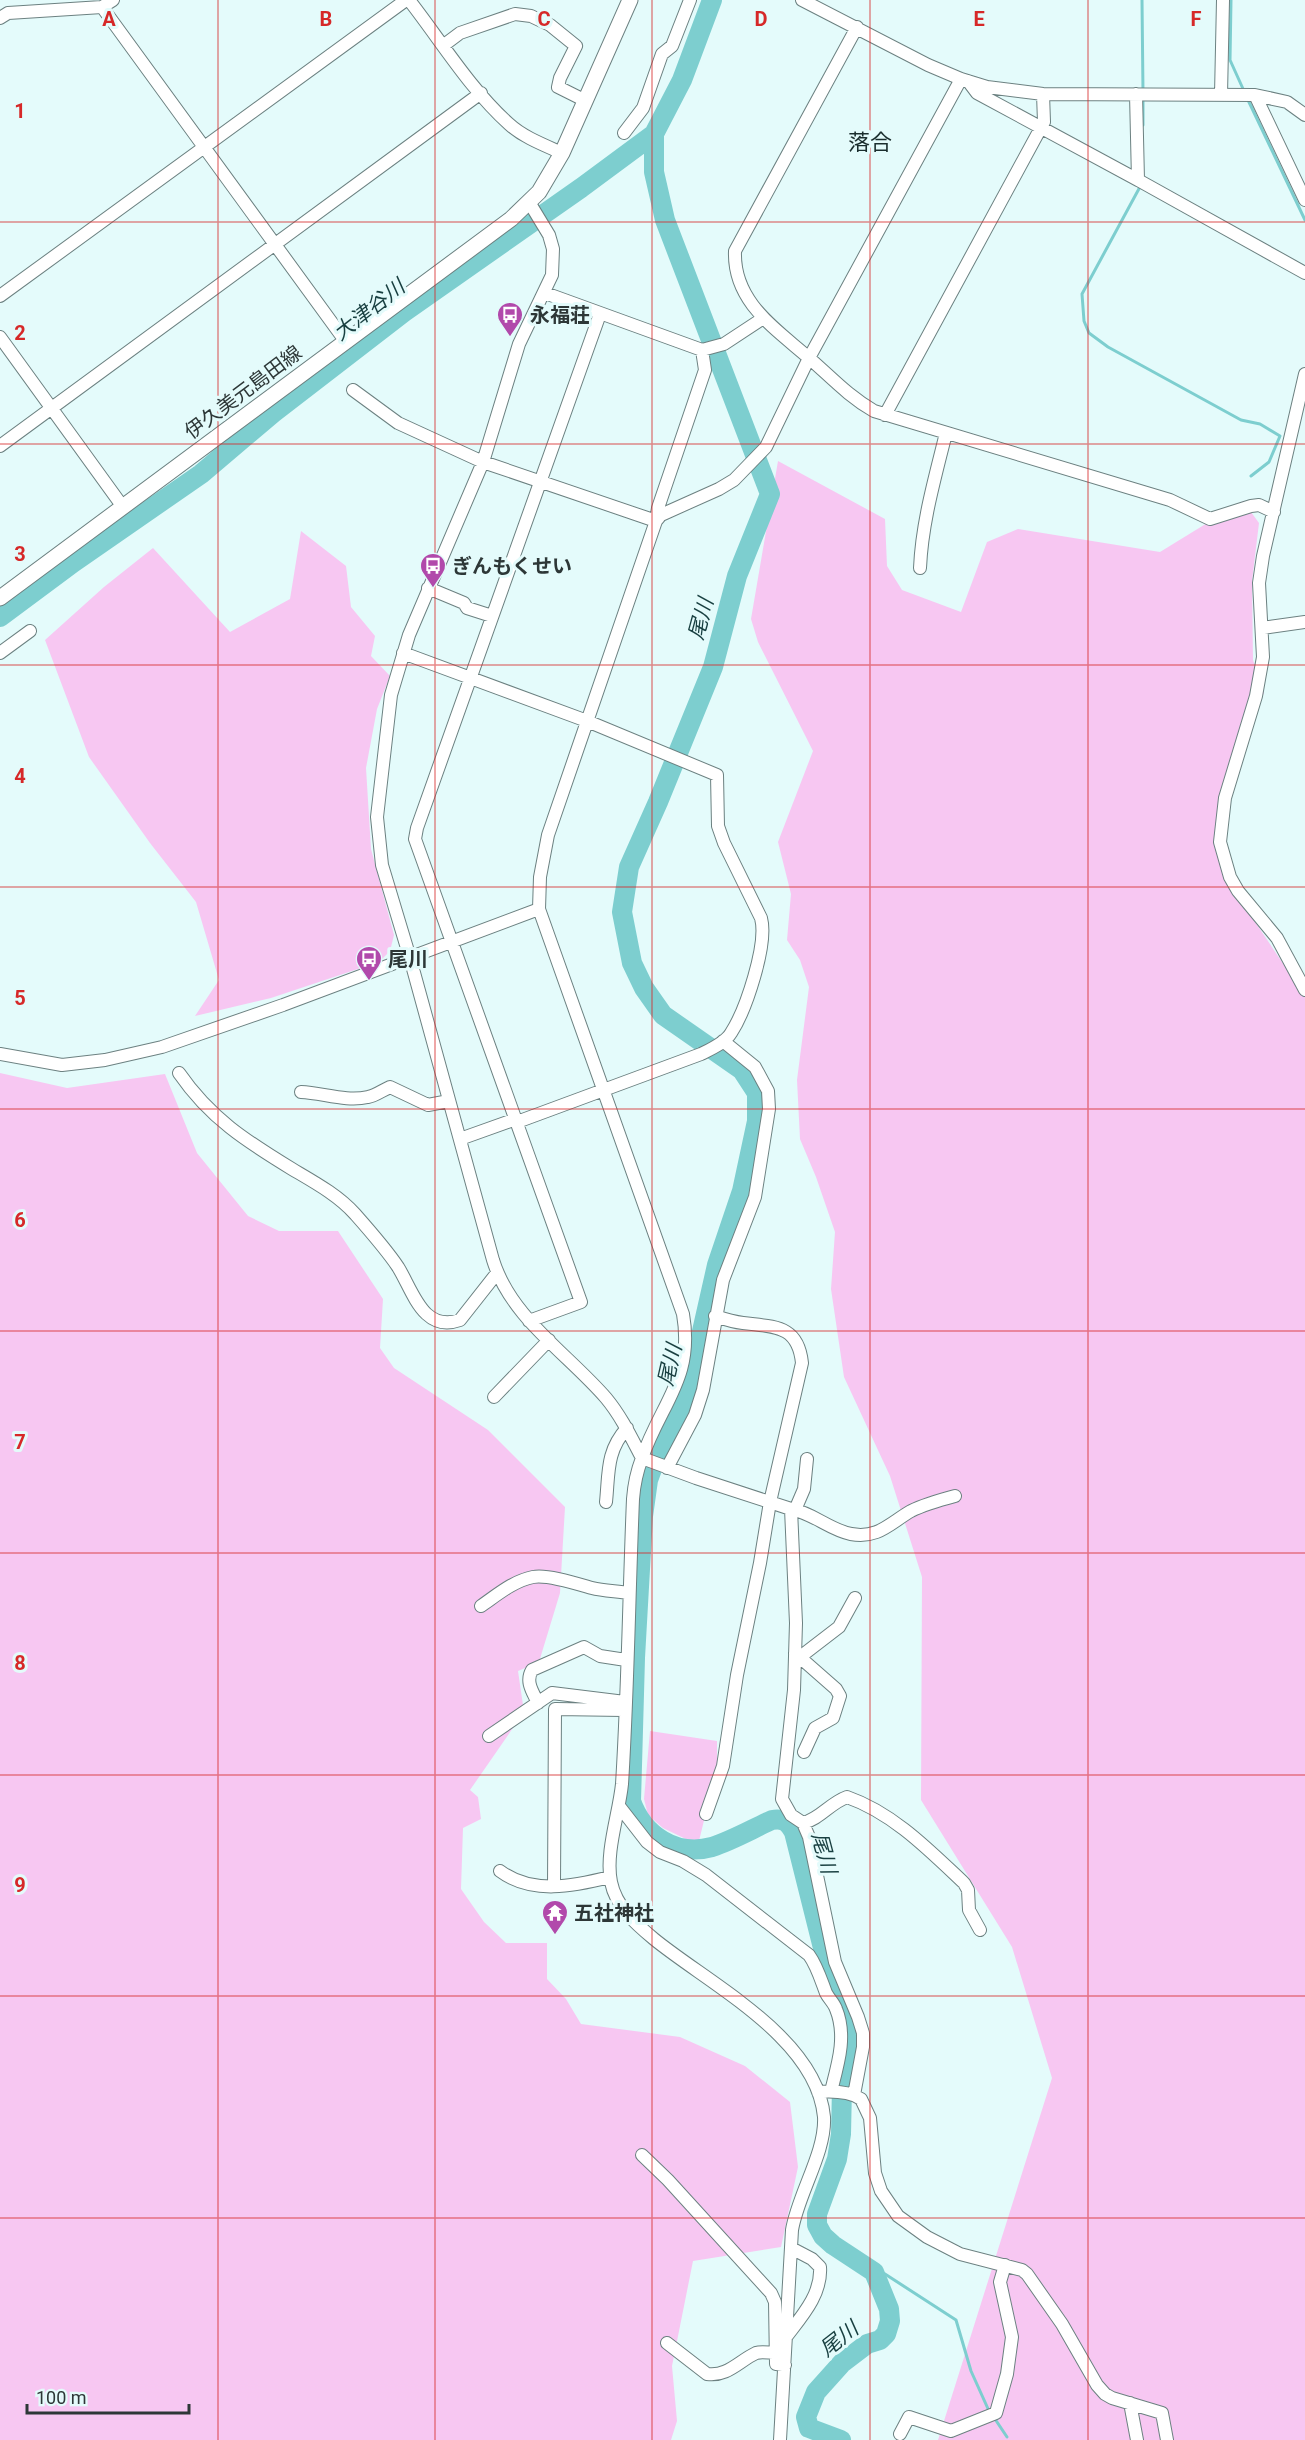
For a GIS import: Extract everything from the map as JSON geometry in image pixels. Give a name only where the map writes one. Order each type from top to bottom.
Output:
[{"type":"main road","name":"伊久美元島田線","points":[[0,598],[511,219],[532,206],[562,153],[630,0]]},
{"type":"street","points":[[0,18],[8,13],[102,7],[113,0]]},
{"type":"street","points":[[0,296],[407,0],[481,93],[510,125],[529,138],[562,153]]},
{"type":"street","points":[[624,133],[644,108],[662,54],[672,46],[690,0]]},
{"type":"street","points":[[802,0],[928,64],[965,80],[997,89],[1043,94],[1255,95],[1287,102],[1305,115]]},
{"type":"street","points":[[1221,95],[1223,0]]},
{"type":"street","points":[[102,7],[346,342]]},
{"type":"street","points":[[444,45],[460,33],[515,14],[531,16],[550,25],[576,46],[558,87],[586,101]]},
{"type":"street","points":[[857,27],[735,251],[744,292],[762,319],[809,358],[847,394],[874,411],[1170,500],[1210,519],[1251,506],[1259,506],[1274,512]]},
{"type":"street","points":[[965,80],[976,93],[1305,273]]},
{"type":"street","points":[[656,521],[661,514],[719,489],[748,468],[766,447],[809,358],[965,80]]},
{"type":"street","points":[[0,446],[481,93]]},
{"type":"street","points":[[885,415],[1044,122],[1043,94]]},
{"type":"street","points":[[1136,94],[1138,180]]},
{"type":"street","points":[[1255,95],[1305,200]]},
{"type":"street","points":[[532,206],[549,236],[553,261],[552,275],[519,344],[483,462],[428,588],[403,653],[391,695],[376,817],[382,865],[497,1274],[514,1304],[608,1400],[645,1459],[793,1509],[850,1534],[874,1534],[929,1503],[955,1496]]},
{"type":"street","points":[[545,293],[706,350],[724,344],[762,319]]},
{"type":"street","points":[[529,1321],[581,1302],[415,839],[600,314]]},
{"type":"street","points":[[0,338],[123,507]]},
{"type":"street","points":[[706,350],[705,370],[543,853],[539,909],[683,1314],[686,1329],[681,1374],[645,1459],[633,1499],[619,1806],[611,1852],[610,1877],[616,1898],[626,1913],[662,1945],[743,2004],[775,2031],[796,2056],[818,2092],[824,2118],[820,2146],[794,2216],[780,2440]]},
{"type":"street","points":[[1305,374],[1263,556],[1259,583],[1263,657],[1256,696],[1225,798],[1220,842],[1230,877],[1238,891],[1277,938],[1305,990]]},
{"type":"street","points":[[352,390],[398,423],[483,462],[656,521]]},
{"type":"street","points":[[920,568],[921,543],[946,433]]},
{"type":"street","points":[[428,588],[464,603],[467,608],[492,616]]},
{"type":"street","points":[[1262,628],[1305,622]]},
{"type":"street","points":[[0,653],[30,630]]},
{"type":"street","points":[[403,653],[717,774],[718,826],[761,918],[763,928],[763,940],[752,981],[731,1034],[721,1043],[701,1054],[460,1139]]},
{"type":"street","points":[[0,1054],[62,1065],[105,1060],[162,1047],[539,909]]},
{"type":"street","points":[[665,1467],[700,1403],[723,1280],[755,1197],[770,1101],[768,1091],[755,1067],[721,1043]]},
{"type":"street","points":[[179,1073],[196,1098],[224,1125],[247,1142],[321,1187],[353,1212],[398,1267],[418,1305],[430,1317],[440,1322],[452,1323],[460,1320],[497,1274]]},
{"type":"street","points":[[301,1092],[344,1098],[369,1097],[390,1087],[428,1105],[449,1101]]},
{"type":"street","points":[[706,1814],[723,1766],[736,1675],[760,1563],[770,1502],[802,1363],[802,1356],[795,1341],[776,1326],[743,1323],[715,1316]]},
{"type":"street","points":[[494,1397],[549,1340]]},
{"type":"street","points":[[606,1502],[610,1455],[615,1443],[627,1428]]},
{"type":"street","points":[[807,1459],[804,1489],[793,1509],[797,1655],[782,1798],[791,1815],[803,1823],[809,1837],[836,1962],[862,2033],[863,2047],[843,2093]]},
{"type":"street","points":[[481,1606],[512,1585],[534,1576],[544,1575],[567,1583],[581,1583],[590,1588],[629,1593]]},
{"type":"street","points":[[797,1655],[839,1627],[855,1598]]},
{"type":"street","points":[[538,1703],[529,1685],[532,1670],[584,1647],[600,1656],[626,1660]]},
{"type":"street","points":[[797,1655],[836,1689],[840,1696],[840,1703],[833,1718],[815,1728],[804,1752]]},
{"type":"street","points":[[489,1736],[552,1693],[625,1706]]},
{"type":"street","points":[[554,1886],[555,1708],[625,1706]]},
{"type":"street","points":[[803,1823],[812,1821],[838,1800],[847,1797],[873,1809],[914,1836],[964,1882],[968,1890],[969,1910],[980,1930]]},
{"type":"street","points":[[619,1806],[647,1842],[660,1852],[706,1875],[813,1961],[828,1997],[836,2007],[839,2021],[843,2093]]},
{"type":"street","points":[[500,1871],[522,1883],[554,1886],[575,1886],[610,1877]]},
{"type":"street","points":[[818,2092],[843,2093],[861,2100],[870,2118],[873,2162],[881,2191],[898,2216],[960,2254],[1005,2265],[1027,2274],[1062,2324],[1097,2385],[1112,2398],[1162,2413],[1167,2440]]},
{"type":"street","points":[[642,2156],[668,2180],[771,2293],[775,2302],[776,2364],[784,2365]]},
{"type":"street","points":[[786,2338],[807,2311],[819,2287],[821,2276],[820,2266],[791,2248]]},
{"type":"street","points":[[900,2434],[909,2417],[951,2431],[992,2415],[1007,2374],[1012,2337],[1000,2282],[1005,2265]]},
{"type":"street","points":[[667,2343],[707,2374],[715,2375],[723,2374],[758,2352],[776,2353]]},
{"type":"street","points":[[1130,2403],[1137,2440]]},
{"type":"shaded area","points":[[778,461],[885,519],[887,566],[902,590],[961,612],[987,542],[1018,529],[1160,552],[1243,501],[1259,523],[1252,581],[1253,660],[1264,693],[1245,731],[1214,844],[1249,913],[1305,996],[1305,2440],[938,2440],[1052,2078],[1012,1947],[921,1800],[922,1577],[890,1476],[844,1377],[831,1289],[835,1232],[800,1139],[797,1080],[809,987],[800,960],[787,940],[791,894],[778,842],[813,751],[758,642],[751,619]]},
{"type":"shaded area","points":[[301,531],[346,566],[351,607],[375,636],[371,656],[390,676],[377,709],[366,768],[371,849],[394,935],[390,951],[379,962],[271,998],[195,1016],[219,980],[196,902],[150,843],[89,757],[45,640],[104,587],[153,548],[230,632],[290,599]]},
{"type":"shaded area","points":[[0,1073],[67,1088],[165,1074],[197,1153],[248,1216],[279,1231],[338,1231],[383,1299],[380,1348],[394,1368],[488,1430],[565,1507],[560,1593],[539,1662],[518,1671],[524,1712],[470,1790],[478,1797],[481,1819],[463,1828],[461,1889],[484,1922],[506,1943],[547,1943],[547,1979],[566,1999],[581,2024],[680,2037],[745,2066],[790,2102],[798,2167],[781,2247],[693,2261],[672,2366],[677,2421],[671,2440],[0,2440]]},
{"type":"shaded area","points":[[650,1731],[717,1741],[717,1767],[699,1841],[692,1842],[663,1828],[648,1815],[644,1799]]},
{"type":"waterway","name":"大津谷川","points":[[0,617],[74,562],[201,474],[273,413],[404,312],[654,134],[682,80],[712,0]]},
{"type":"waterway","points":[[1142,0],[1143,92]]},
{"type":"waterway","points":[[1231,0],[1230,60],[1244,91]]},
{"type":"waterway","points":[[1143,99],[1143,125]]},
{"type":"waterway","points":[[1248,100],[1305,220]]},
{"type":"waterway","name":"尾川","points":[[654,134],[654,172],[665,220],[770,494],[737,576],[713,667],[629,867],[622,912],[632,963],[644,988],[663,1015],[742,1070],[757,1093],[757,1121],[742,1191],[717,1265],[686,1402],[657,1455],[648,1480],[643,1516],[635,1658],[631,1801],[636,1813],[652,1833],[662,1841],[686,1849],[712,1847],[772,1820],[785,1822],[794,1832],[830,1976],[845,2009],[853,2035],[842,2087],[841,2134],[837,2159],[817,2214],[817,2225],[823,2236],[833,2245],[874,2272],[889,2309],[890,2321],[886,2334],[880,2340],[867,2344],[842,2363],[816,2392],[806,2417],[809,2428],[841,2440]]},
{"type":"waterway","points":[[1141,185],[1082,294],[1084,321],[1089,333],[1108,347],[1241,420],[1260,424],[1280,436],[1269,462],[1251,476]]},
{"type":"waterway","points":[[874,2272],[885,2274],[956,2320],[971,2371],[989,2411]]},
{"type":"waterway","points":[[993,2416],[1007,2437]]},
{"type":"place","name":"永福荘","points":[[510,338]]},
{"type":"place","name":"ぎんもくせい","points":[[433,589]]},
{"type":"place","name":"尾川","points":[[369,982]]},
{"type":"place","name":"五社神社","points":[[555,1936]]},
{"type":"district","name":"落合","points":[[870,142]]}]
